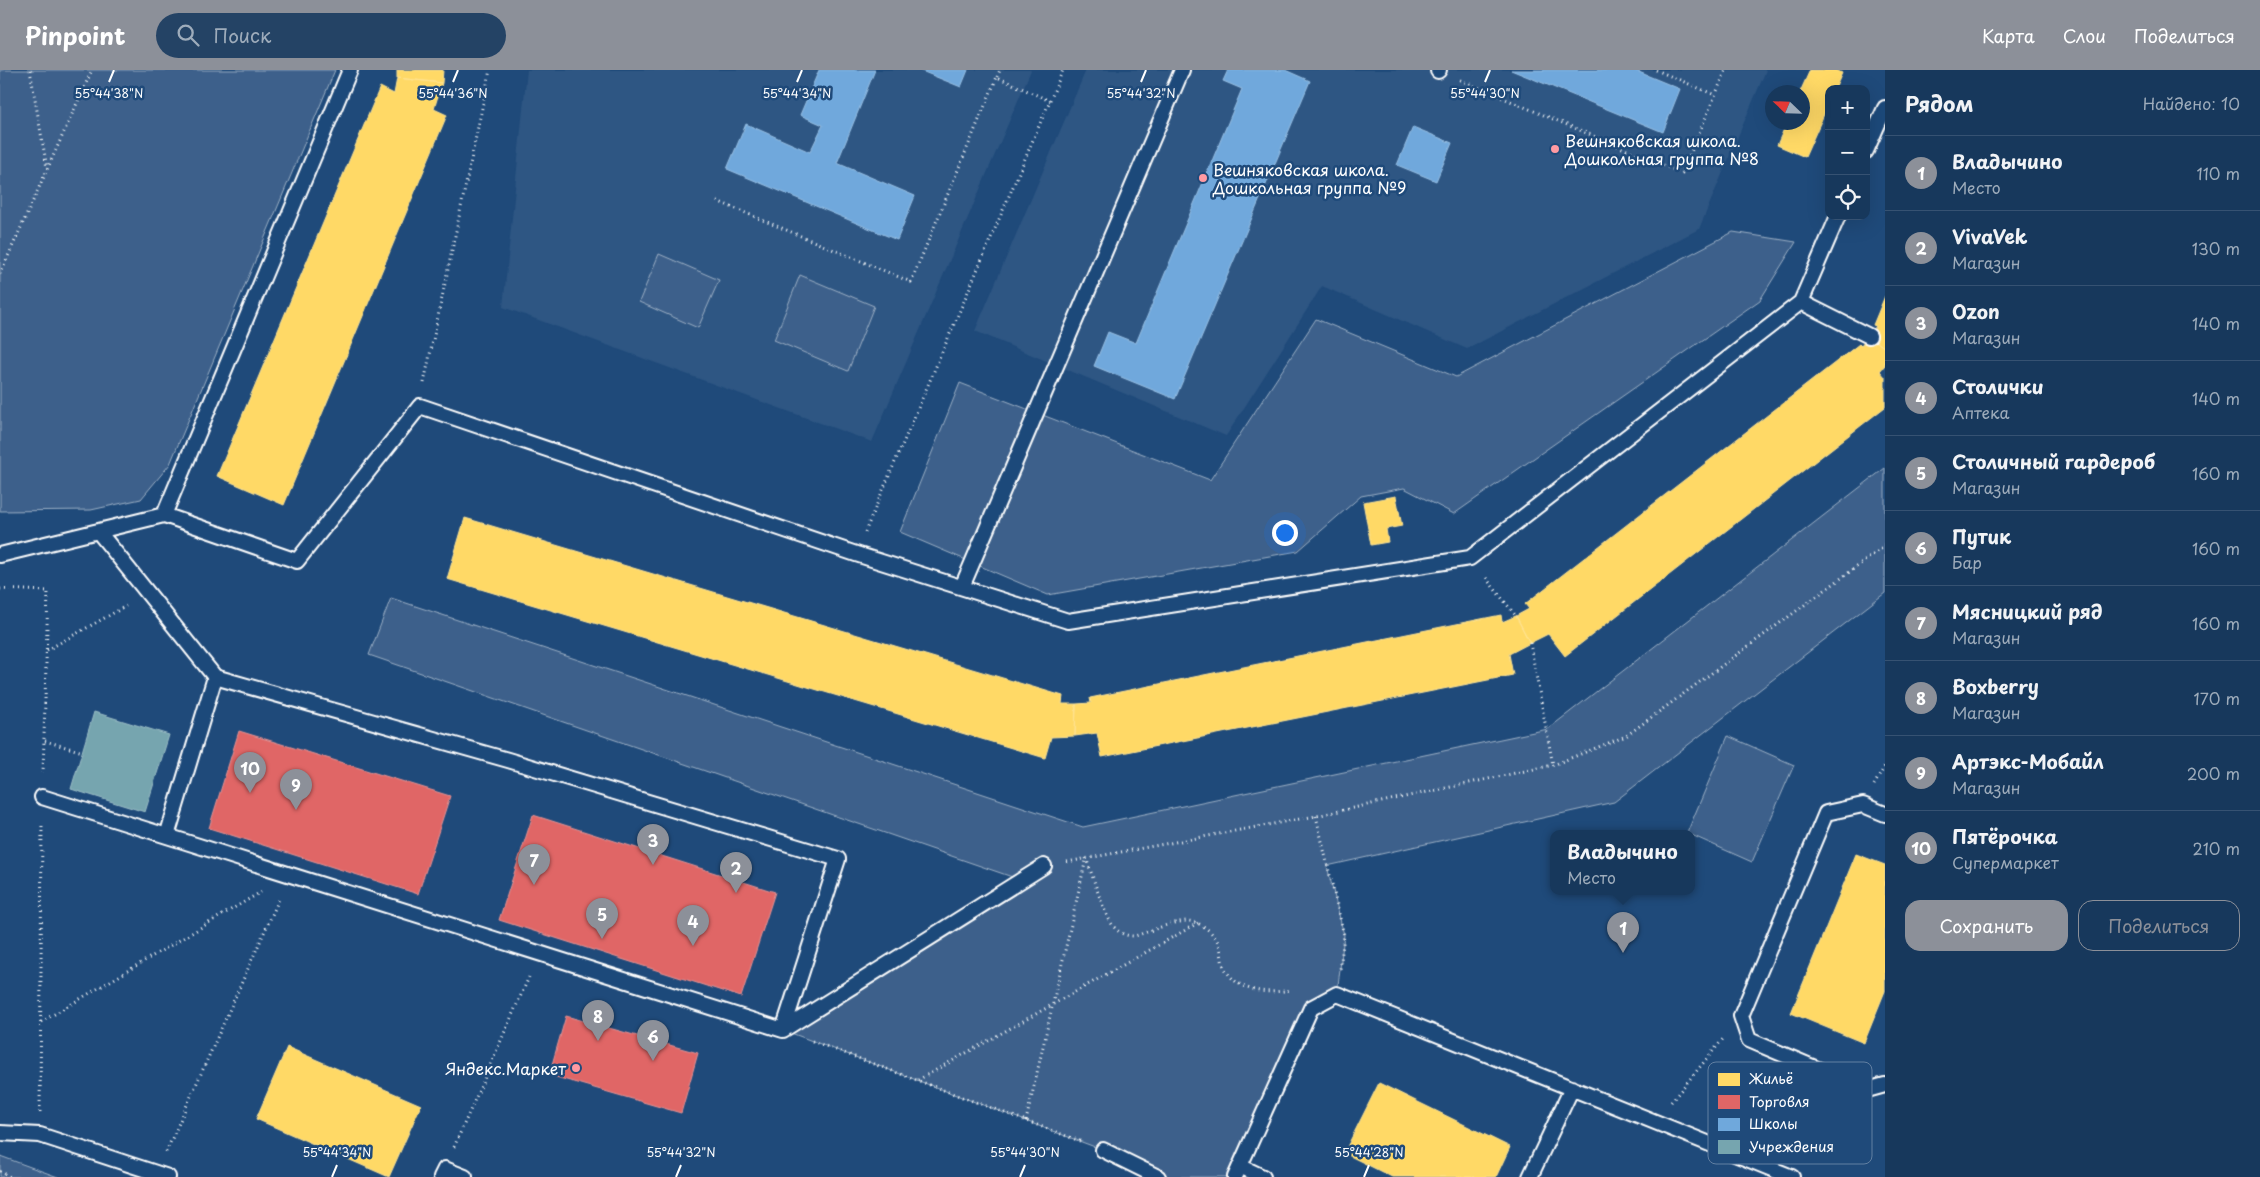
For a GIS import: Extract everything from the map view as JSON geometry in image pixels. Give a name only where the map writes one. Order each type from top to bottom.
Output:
[{"type":"lane","points":[[164,516],[350,70]]},
{"type":"lane","points":[[962,587],[1182,70]]},
{"type":"lane","points":[[1870,142],[1885,108]]},
{"type":"lane","points":[[0,555],[164,516],[297,561],[420,406],[856,554],[1068,621],[1470,558],[1801,302],[1836,220]]},
{"type":"lane","points":[[1801,302],[1869,336]]},
{"type":"lane","points":[[98,531],[215,677],[517,763],[838,859],[783,1030]]},
{"type":"lane","points":[[167,836],[215,677]]},
{"type":"lane","points":[[42,797],[783,1030],[1044,866]]},
{"type":"lane","points":[[1801,1062],[1749,1040],[1741,1016],[1826,813],[1863,805],[1885,814]]},
{"type":"lane","points":[[1262,1177],[1237,1172],[1311,1008],[1337,994],[1708,1143]]},
{"type":"lane","points":[[1872,1089],[1885,1085]]},
{"type":"lane","points":[[1530,1177],[1572,1088]]},
{"type":"lane","points":[[0,1132],[40,1135],[162,1175]]},
{"type":"lane","points":[[1103,1150],[1158,1177]]},
{"type":"lane","points":[[1760,1164],[1792,1177]]},
{"type":"lane","points":[[443,1173],[465,1177]]},
{"type":"path","points":[[30,70],[47,168]]},
{"type":"path","points":[[0,274],[92,70]]},
{"type":"path","points":[[420,406],[490,70]]},
{"type":"path","points":[[717,201],[911,282],[1000,70]]},
{"type":"path","points":[[856,554],[1063,70]]},
{"type":"path","points":[[1656,70],[1715,95]]},
{"type":"path","points":[[1439,71],[1682,173],[1726,70]]},
{"type":"path","points":[[997,78],[1050,101]]},
{"type":"path","points":[[1044,866],[1316,816],[1553,765],[1626,736],[1885,546]]},
{"type":"path","points":[[1470,558],[1516,616]]},
{"type":"path","points":[[0,588],[48,591],[42,797],[40,1135]]},
{"type":"path","points":[[47,650],[148,594]]},
{"type":"path","points":[[1530,643],[1553,765]]},
{"type":"path","points":[[44,741],[83,752]]},
{"type":"path","points":[[1086,858],[1110,920],[1120,932],[1128,936],[1135,936],[1187,921],[1198,923],[1209,930],[1219,944],[1223,963],[1232,979],[1244,987],[1258,992],[1301,990],[1337,994],[1344,935],[1316,816]]},
{"type":"path","points":[[1026,1121],[1086,858]]},
{"type":"path","points":[[41,1022],[290,875]]},
{"type":"path","points":[[162,1175],[290,875]]},
{"type":"path","points":[[918,1081],[1198,923]]},
{"type":"path","points":[[443,1173],[539,953]]},
{"type":"path","points":[[1655,1122],[1741,1016]]},
{"type":"path","points":[[783,1030],[1103,1150]]},
{"type":"path","points":[[0,1171],[10,1177]]},
{"type":"shaded area","points":[[0,70],[335,70],[170,464],[141,499],[91,510],[0,511]]},
{"type":"shaded area","points":[[527,70],[1031,70],[872,442],[503,307]]},
{"type":"shaded area","points":[[1086,70],[1766,70],[1699,229],[1467,349],[1322,286],[1226,436],[975,331]]},
{"type":"shaded area","points":[[1733,232],[1796,242],[1760,300],[1454,514],[1404,488],[1361,496],[1298,551],[1048,595],[900,532],[960,383],[1210,480],[1316,319],[1456,377]]},
{"type":"shaded area","points":[[659,254],[719,280],[698,328],[639,302]]},
{"type":"shaded area","points":[[800,275],[874,306],[848,371],[774,340]]},
{"type":"shaded area","points":[[1885,468],[1885,593],[1614,802],[1327,866],[1344,935],[1337,994],[1311,1008],[1235,1177],[1158,1177],[1103,1150],[783,1030],[1021,880],[369,655],[391,598],[1083,827],[1548,729]]},
{"type":"shaded area","points":[[1728,736],[1794,765],[1752,862],[1695,837],[1695,830],[1688,830]]},
{"type":"shaded area","points":[[0,1156],[58,1177],[0,1177]]},
{"type":"building: Жильё","points":[[397,70],[443,70],[442,83],[397,78]]},
{"type":"building: Жильё","points":[[1810,70],[1836,70],[1842,73],[1837,85],[1825,85],[1825,112],[1805,157],[1777,145],[1784,130],[1810,130],[1810,85],[1803,85]]},
{"type":"building: Жильё","points":[[397,78],[442,83],[434,109],[447,115],[284,505],[217,476],[380,87],[394,94]]},
{"type":"building: Жильё","points":[[1885,296],[1885,348],[1869,336],[1876,326],[1873,325]]},
{"type":"building: Жильё","points":[[1869,336],[1885,348],[1885,365],[1880,371],[1885,377],[1885,407],[1565,656],[1548,634],[1530,643],[1516,616],[1529,609],[1525,604],[1859,344],[1861,346]]},
{"type":"building: Жильё","points":[[1396,496],[1402,526],[1386,529],[1388,542],[1371,545],[1363,502]]},
{"type":"building: Жильё","points":[[465,518],[1063,696],[1062,704],[1076,704],[1075,736],[1051,737],[1045,758],[447,579]]},
{"type":"building: Жильё","points":[[1501,615],[1502,622],[1516,616],[1530,643],[1509,654],[1513,675],[1102,757],[1097,733],[1075,736],[1076,704],[1091,703],[1090,698]]},
{"type":"building: Жильё","points":[[1856,854],[1885,865],[1885,991],[1864,1043],[1791,1013]]},
{"type":"building: Жильё","points":[[287,1047],[421,1105],[389,1177],[256,1119]]},
{"type":"building: Жильё","points":[[1379,1083],[1510,1147],[1496,1177],[1392,1177],[1344,1153]]},
{"type":"building: Торговля","points":[[239,731],[450,796],[418,894],[209,828]]},
{"type":"building: Торговля","points":[[533,815],[775,892],[741,997],[499,920]]},
{"type":"building: Торговля","points":[[566,1016],[698,1053],[681,1113],[549,1075]]},
{"type":"building: Школы","points":[[819,70],[875,70],[837,163],[915,196],[897,240],[727,169],[746,124],[810,152],[823,125],[800,115]]},
{"type":"building: Школы","points":[[919,70],[968,70],[961,87]]},
{"type":"building: Школы","points":[[1228,70],[1285,70],[1310,81],[1175,399],[1094,366],[1108,332],[1136,343],[1242,89],[1223,81]]},
{"type":"building: Школы","points":[[1511,70],[1634,70],[1680,89],[1663,132]]},
{"type":"building: Школы","points":[[1413,127],[1452,143],[1436,181],[1397,165]]},
{"type":"building: Учреждения","points":[[94,712],[169,735],[145,812],[71,789]]},
{"type":"place","name":"Вешняковская школа. Дошкольная группа №8","points":[[1555,149]]},
{"type":"place","name":"Вешняковская школа. Дошкольная группа №9","points":[[1203,178]]},
{"type":"place","name":"Пятёрочка","points":[[250,793]]},
{"type":"place","name":"Артэкс-Мобайл","points":[[296,810]]},
{"type":"place","name":"Ozon","points":[[653,865]]},
{"type":"place","name":"Мясницкий ряд","points":[[534,885]]},
{"type":"place","name":"VivaVek","points":[[736,893]]},
{"type":"place","name":"Столичный гардероб","points":[[602,939]]},
{"type":"place","name":"Столички","points":[[693,946]]},
{"type":"place","name":"Владычино","points":[[1623,953]]},
{"type":"place","name":"Boxberry","points":[[598,1041]]},
{"type":"place","name":"Путик","points":[[653,1061]]},
{"type":"place","name":"Яндекс.Маркет","points":[[576,1068]]}]
